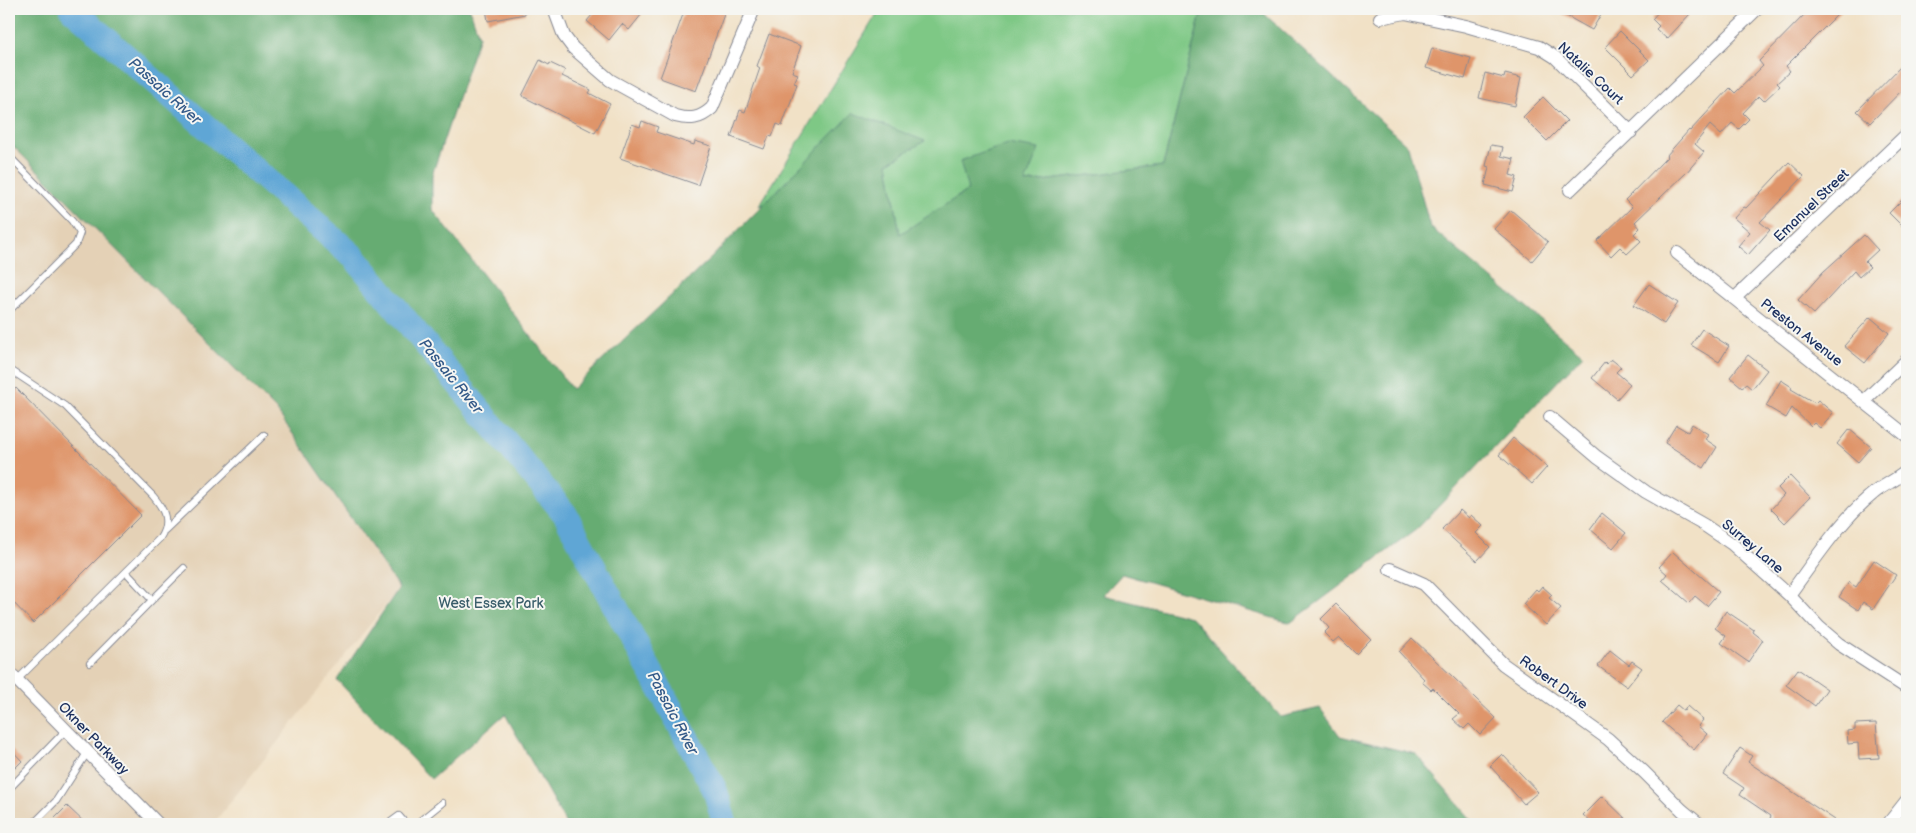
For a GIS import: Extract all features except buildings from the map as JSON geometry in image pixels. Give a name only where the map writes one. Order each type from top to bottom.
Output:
[{"type":"street","points":[[554,9],[564,36],[572,48],[610,80],[675,116],[686,119],[705,115],[712,108],[754,9]]},
{"type":"street","points":[[1570,190],[1757,9]]},
{"type":"street","name":"Natalie Court","points":[[1380,18],[1405,13],[1466,26],[1539,47],[1556,57],[1631,132]]},
{"type":"street","name":"Emanuel Street","points":[[1735,298],[1907,134]]},
{"type":"street","name":"Preston Avenue","points":[[1677,253],[1907,436]]},
{"type":"street","points":[[1864,401],[1907,360]]},
{"type":"street","name":"Surrey Lane","points":[[1550,417],[1598,457],[1646,492],[1704,525],[1732,544],[1789,595],[1819,627],[1839,644],[1907,688]]},
{"type":"street","points":[[1789,595],[1834,535],[1855,512],[1875,493],[1907,471]]},
{"type":"street","name":"Robert Drive","points":[[1390,569],[1424,584],[1504,664],[1608,739],[1699,824]]},
{"type":"street","name":"Okner Parkway","points":[[13,676],[156,824]]},
{"type":"street","points":[[1888,824],[1907,800]]},
{"type":"lane","points":[[9,156],[72,221],[80,233],[76,244],[9,312]]},
{"type":"lane","points":[[9,369],[65,406],[146,489],[162,507],[166,518],[165,530]]},
{"type":"lane","points":[[13,676],[126,572],[160,538],[165,530],[264,435]]},
{"type":"lane","points":[[90,663],[184,568]]},
{"type":"lane","points":[[126,572],[152,600]]},
{"type":"lane","points":[[9,789],[66,730]]},
{"type":"lane","points":[[33,824],[56,801],[87,753]]},
{"type":"lane","points":[[416,824],[442,803]]},
{"type":"lane","points":[[388,824],[399,816],[406,824]]},
{"type":"shaded area","points":[[9,142],[277,411],[399,588],[213,824],[9,824]]},
{"type":"green space","name":"West Essex Park","points":[[9,9],[470,9],[479,36],[432,175],[432,209],[572,389],[710,259],[853,113],[925,141],[888,163],[900,234],[968,190],[960,161],[1008,144],[1039,149],[1025,183],[1163,166],[1201,14],[1204,9],[1259,9],[1408,146],[1430,227],[1583,355],[1417,529],[1290,623],[1122,574],[1103,595],[1191,617],[1281,717],[1320,708],[1340,736],[1416,754],[1475,824],[566,824],[505,714],[431,779],[337,680],[399,588],[277,411],[9,142]]},
{"type":"green space","points":[[880,9],[1204,9],[1201,14],[1163,166],[968,190],[900,235],[888,163],[924,141],[759,206]]},
{"type":"waterway","name":"Passaic River","points":[[72,9],[354,257],[565,514],[715,790],[725,824]]}]
